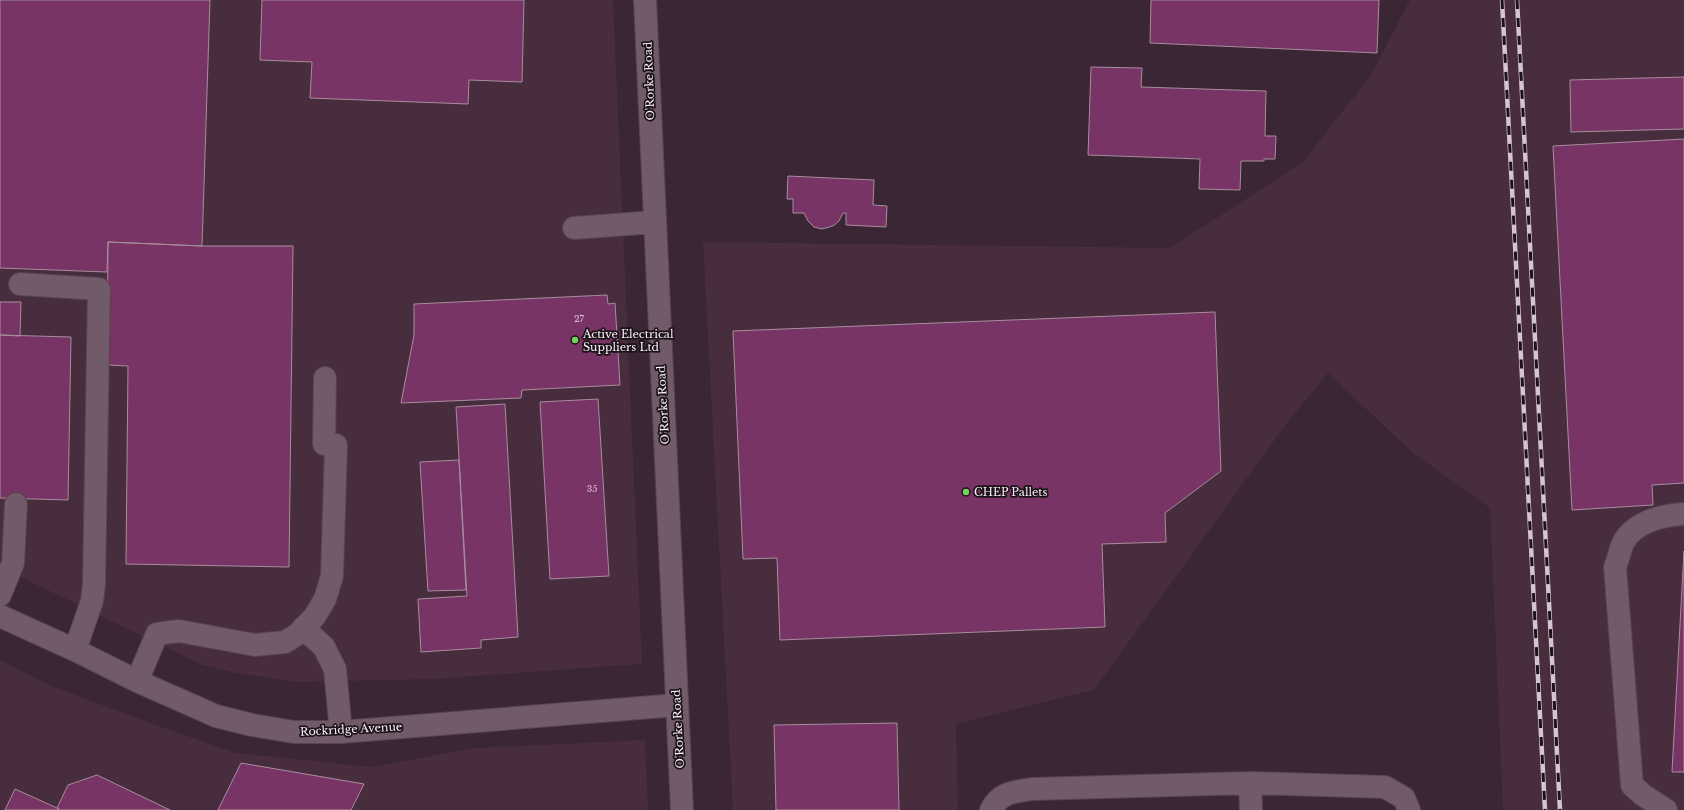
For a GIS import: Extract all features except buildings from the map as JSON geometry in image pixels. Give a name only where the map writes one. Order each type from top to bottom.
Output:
[{"type":"street","name":"O'Rorke Road","points":[[645,0],[682,810]]},
{"type":"street","points":[[574,228],[654,222]]},
{"type":"street","points":[[20,284],[99,290],[94,584],[92,601],[75,650]]},
{"type":"street","points":[[137,681],[157,634],[179,631],[255,645],[286,642],[298,634],[316,616],[325,599],[332,576],[336,444],[324,444],[325,378]]},
{"type":"street","points":[[0,595],[13,563],[16,504]]},
{"type":"street","points":[[1666,810],[1643,795],[1632,785],[1615,567],[1624,542],[1634,531],[1649,520],[1684,514]]},
{"type":"street","name":"Rockridge Avenue","points":[[0,616],[75,650],[137,681],[216,716],[252,725],[294,732],[341,732],[677,705]]},
{"type":"street","points":[[303,628],[324,647],[335,669],[341,732]]},
{"type":"street","points":[[991,810],[995,802],[1009,793],[1032,789],[1250,783],[1385,787],[1404,798],[1409,810]]},
{"type":"street","points":[[1250,783],[1252,810]]},
{"type":"shaded area","points":[[0,0],[613,0],[642,664],[436,679],[296,682],[236,673],[200,664],[0,567]]},
{"type":"shaded area","points":[[1410,0],[1684,0],[1684,810],[1503,810],[1490,508],[1412,452],[1328,373],[1286,424],[1094,690],[956,724],[958,810],[733,810],[703,242],[1170,248],[1302,163],[1371,75]]},
{"type":"shaded area","points":[[0,660],[51,686],[236,753],[372,767],[474,748],[645,740],[648,810],[0,810]]},
{"type":"railway","points":[[1502,0],[1545,810]]},
{"type":"railway","points":[[1517,0],[1560,810]]},
{"type":"place","name":"Active Electrical Suppliers Ltd","points":[[575,340]]},
{"type":"place","name":"CHEP Pallets","points":[[966,492]]}]
